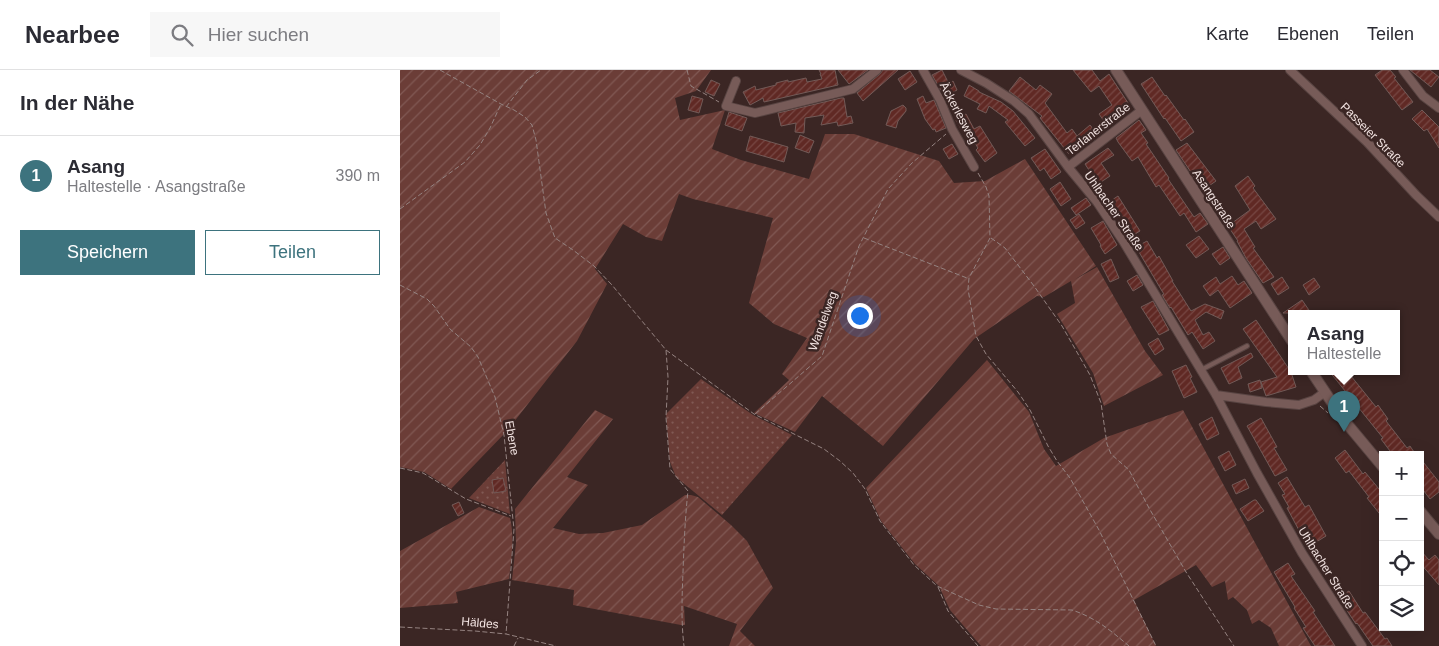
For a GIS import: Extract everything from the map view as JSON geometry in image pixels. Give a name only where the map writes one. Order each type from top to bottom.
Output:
[{"type":"street","points":[[736,81],[726,106],[755,113],[853,89],[877,70]]},
{"type":"street","name":"Äckerlesweg","points":[[923,70],[940,100],[952,129],[974,168]]},
{"type":"street","name":"Uhlbacher Straße","points":[[961,70],[986,83],[1030,114],[1068,167],[1097,202],[1123,241],[1216,395],[1302,554],[1362,646]]},
{"type":"street","name":"Asangstraße","points":[[1116,70],[1288,335]]},
{"type":"street","name":"Passeier Straße","points":[[1290,70],[1367,142],[1439,217]]},
{"type":"street","points":[[1403,70],[1423,96],[1439,108]]},
{"type":"street","name":"Terlanerstraße","points":[[1068,167],[1142,110]]},
{"type":"street","points":[[1314,375],[1348,425],[1379,462]]},
{"type":"street","points":[[1216,395],[1299,405],[1314,400],[1325,392]]},
{"type":"street","points":[[1424,517],[1439,534]]},
{"type":"lane","points":[[1201,370],[1247,346]]},
{"type":"path","points":[[440,70],[525,117],[532,125],[536,140],[546,213],[555,238],[594,266],[666,350],[754,414],[824,449],[840,460],[865,488],[885,529],[914,565],[937,586],[979,605],[996,609],[1072,610],[1099,622],[1129,646]]},
{"type":"path","points":[[506,106],[527,80],[541,70]]},
{"type":"path","points":[[687,70],[691,86],[726,106]]},
{"type":"path","points":[[400,208],[465,162],[480,145],[501,104]]},
{"type":"path","name":"Wandelweg","points":[[754,414],[822,356],[859,246],[888,189],[912,163],[952,129]]},
{"type":"path","points":[[974,168],[986,187],[989,196],[990,238],[969,278],[968,290],[976,336],[986,354],[1018,392],[1030,410],[1056,461],[1070,478],[1099,530],[1156,646]]},
{"type":"path","points":[[863,238],[969,278]]},
{"type":"path","points":[[990,238],[1005,248],[1062,326],[1090,375],[1101,403],[1107,444],[1111,454],[1129,470],[1186,572],[1234,646]]},
{"type":"path","name":"Ebene","points":[[400,285],[426,299],[434,306],[450,329],[471,347],[478,357],[495,398],[504,435],[514,542],[506,634]]},
{"type":"path","points":[[666,350],[668,377],[666,417],[670,470],[688,491],[684,526],[682,602],[684,646]]},
{"type":"path","points":[[400,468],[423,473],[466,499],[512,517]]},
{"type":"path","points":[[937,586],[948,611],[978,646]]},
{"type":"path","name":"Häldes","points":[[400,627],[506,634],[556,646]]},
{"type":"path","points":[[514,646],[519,637]]},
{"type":"shaded area","points":[[400,70],[711,70],[696,91],[675,98],[680,120],[725,110],[712,149],[741,160],[809,179],[825,134],[854,134],[939,161],[954,183],[985,181],[1025,159],[1096,266],[1074,280],[1097,267],[1145,351],[1163,375],[1104,406],[1093,373],[1057,314],[1075,303],[1071,281],[1044,297],[1037,296],[974,339],[883,446],[822,396],[795,432],[754,413],[789,380],[782,374],[807,338],[774,324],[749,303],[773,218],[679,194],[662,241],[646,237],[623,224],[595,269],[607,284],[577,341],[506,432],[451,489],[424,472],[400,467]]},
{"type":"shaded area","points":[[987,360],[1029,412],[1044,449],[1056,466],[1104,438],[1183,410],[1311,646],[1279,646],[1271,628],[1259,620],[1252,624],[1247,610],[1233,597],[1228,600],[1225,581],[1212,587],[1196,565],[1134,600],[1156,646],[981,646],[950,610],[939,586],[915,564],[881,521],[866,488]]},
{"type":"shaded area","points":[[701,379],[753,415],[792,435],[722,515],[676,477],[670,462],[666,414]]},
{"type":"shaded area","points":[[595,410],[613,419],[567,477],[588,485],[553,528],[579,534],[603,533],[642,525],[685,495],[698,497],[747,541],[773,588],[740,631],[755,646],[729,646],[737,624],[684,606],[685,625],[681,625],[573,605],[574,590],[512,580],[516,543],[515,509]]},
{"type":"shaded area","points":[[505,460],[510,514],[469,498]]},
{"type":"shaded area","points":[[479,507],[510,518],[512,556],[509,579],[456,592],[458,603],[400,608],[400,551]]},
{"type":"building","points":[[819,70],[835,70],[838,85],[764,102],[763,98],[750,105],[743,92],[755,86],[756,90],[788,80],[788,82],[806,78],[807,82],[822,79]]},
{"type":"building","points":[[838,70],[868,70],[849,84]]},
{"type":"building","points":[[883,70],[898,70],[863,101],[857,93]]},
{"type":"building","points":[[942,70],[949,84],[953,81],[957,90],[945,97],[932,75]]},
{"type":"building","points":[[1073,70],[1092,70],[1100,81],[1109,74],[1130,106],[1106,124],[1099,114],[1112,105],[1099,86],[1091,92]]},
{"type":"building","points":[[1382,70],[1390,70],[1413,102],[1402,110],[1375,75]]},
{"type":"building","points":[[1410,70],[1430,70],[1439,77],[1431,87]]},
{"type":"building","points":[[910,71],[917,82],[905,90],[898,79]]},
{"type":"building","points":[[1020,77],[1036,90],[1040,85],[1052,94],[1045,103],[1067,133],[1072,129],[1077,136],[1090,125],[1097,134],[1069,154],[1040,118],[1042,116],[1009,91]]},
{"type":"building","points":[[1152,77],[1194,132],[1181,141],[1141,84]]},
{"type":"building","points":[[711,80],[720,84],[714,96],[705,92]]},
{"type":"building","points":[[969,85],[1001,102],[1013,111],[1035,138],[1025,146],[1005,122],[1008,120],[989,106],[986,113],[977,109],[980,104],[964,96]]},
{"type":"building","points":[[692,96],[703,99],[699,113],[688,110]]},
{"type":"building","points":[[923,96],[926,103],[934,100],[946,128],[936,132],[925,119],[917,99]]},
{"type":"building","points":[[844,98],[847,117],[851,116],[853,123],[838,126],[837,122],[821,125],[824,115],[805,118],[804,133],[795,132],[796,123],[781,126],[778,113]]},
{"type":"building","points":[[903,105],[906,111],[898,121],[896,128],[886,125],[891,111]]},
{"type":"building","points":[[1422,110],[1439,127],[1439,148],[1427,129],[1424,131],[1412,119]]},
{"type":"building","points":[[729,112],[747,118],[742,131],[725,125]]},
{"type":"building","points":[[966,114],[974,129],[980,126],[997,153],[985,162],[976,150],[978,148],[965,127],[961,129],[956,120]]},
{"type":"building","points":[[1139,120],[1146,130],[1141,133],[1148,143],[1146,144],[1168,179],[1194,217],[1200,213],[1208,224],[1196,232],[1184,213],[1180,216],[1159,185],[1156,187],[1138,157],[1132,161],[1118,142],[1116,138]]},
{"type":"building","points":[[800,135],[814,141],[809,153],[795,148]]},
{"type":"building","points":[[750,136],[788,147],[784,162],[746,151]]},
{"type":"building","points":[[1187,143],[1216,181],[1203,190],[1176,150]]},
{"type":"building","points":[[952,144],[958,154],[949,159],[943,149]]},
{"type":"building","points":[[1108,148],[1114,155],[1101,163],[1110,176],[1098,184],[1085,164]]},
{"type":"building","points":[[1045,149],[1061,172],[1051,179],[1044,168],[1040,171],[1031,158]]},
{"type":"building","points":[[1248,176],[1255,186],[1253,188],[1276,219],[1261,229],[1256,221],[1244,229],[1255,247],[1253,248],[1274,277],[1263,283],[1228,226],[1250,210],[1235,186]]},
{"type":"building","points":[[1060,182],[1071,199],[1061,206],[1050,189]]},
{"type":"building","points":[[1118,196],[1140,231],[1130,237],[1123,225],[1127,223],[1119,212],[1114,216],[1106,204]]},
{"type":"building","points":[[1086,198],[1091,205],[1076,215],[1071,208]]},
{"type":"building","points":[[1079,214],[1085,223],[1076,229],[1070,220]]},
{"type":"building","points":[[1103,221],[1117,245],[1105,254],[1091,228]]},
{"type":"building","points":[[1199,236],[1209,249],[1196,258],[1186,245]]},
{"type":"building","points":[[1147,241],[1157,258],[1159,256],[1191,311],[1205,304],[1224,311],[1221,319],[1206,312],[1195,320],[1203,335],[1209,332],[1215,341],[1203,349],[1192,332],[1188,335],[1170,308],[1162,295],[1164,294],[1136,247]]},
{"type":"building","points":[[1223,247],[1230,258],[1220,265],[1212,254]]},
{"type":"building","points":[[1111,259],[1119,278],[1110,282],[1101,264]]},
{"type":"building","points":[[1137,275],[1143,285],[1133,291],[1127,281]]},
{"type":"building","points":[[1232,276],[1238,285],[1244,281],[1252,293],[1230,308],[1218,290],[1210,296],[1203,286],[1216,277],[1220,284]]},
{"type":"building","points":[[1282,277],[1289,288],[1278,295],[1271,284]]},
{"type":"building","points":[[1314,278],[1320,287],[1309,295],[1303,285]]},
{"type":"building","points":[[1302,300],[1309,310],[1288,310],[1288,313],[1283,313]]},
{"type":"building","points":[[1153,301],[1169,330],[1159,335],[1141,307]]},
{"type":"building","points":[[1256,320],[1288,368],[1288,375],[1292,375],[1296,387],[1266,396],[1261,382],[1277,377],[1243,329]]},
{"type":"building","points":[[1158,338],[1164,349],[1155,355],[1148,344]]},
{"type":"building","points":[[1251,353],[1253,357],[1238,367],[1242,378],[1229,384],[1221,368]]},
{"type":"building","points":[[1186,365],[1197,392],[1184,398],[1172,371]]},
{"type":"building","points":[[1332,375],[1350,375],[1376,407],[1378,405],[1388,419],[1386,421],[1407,448],[1410,446],[1413,451],[1390,451],[1381,439],[1383,438]]},
{"type":"building","points":[[1260,380],[1262,388],[1250,392],[1248,384]]},
{"type":"building","points":[[1212,417],[1219,434],[1207,440],[1199,424]]},
{"type":"building","points":[[1261,418],[1277,447],[1274,448],[1287,470],[1275,476],[1247,426]]},
{"type":"building","points":[[1345,450],[1363,474],[1365,472],[1379,489],[1379,513],[1349,471],[1346,473],[1335,458]]},
{"type":"building","points":[[1229,451],[1236,465],[1225,471],[1218,457]]},
{"type":"building","points":[[1424,463],[1439,482],[1439,492],[1430,499],[1424,491]]},
{"type":"building","points":[[1287,477],[1305,507],[1309,505],[1326,536],[1308,547],[1287,508],[1289,507],[1282,495],[1285,494],[1278,483]]},
{"type":"building","points":[[503,478],[506,491],[494,493],[492,480]]},
{"type":"building","points":[[1245,479],[1249,488],[1236,494],[1232,485]]},
{"type":"building","points":[[1254,500],[1264,511],[1248,521],[1240,509]]},
{"type":"building","points":[[459,502],[464,513],[458,516],[452,505]]},
{"type":"building","points":[[1424,554],[1429,560],[1435,555],[1439,560],[1439,585],[1424,568]]},
{"type":"building","points":[[1288,563],[1295,574],[1291,576],[1315,611],[1313,612],[1335,646],[1315,646],[1303,628],[1306,627],[1274,572]]},
{"type":"building","points":[[1349,591],[1363,613],[1365,612],[1392,646],[1373,646],[1344,606],[1347,604],[1342,595]]},
{"type":"place","name":"Asang","points":[[1344,432]]}]
